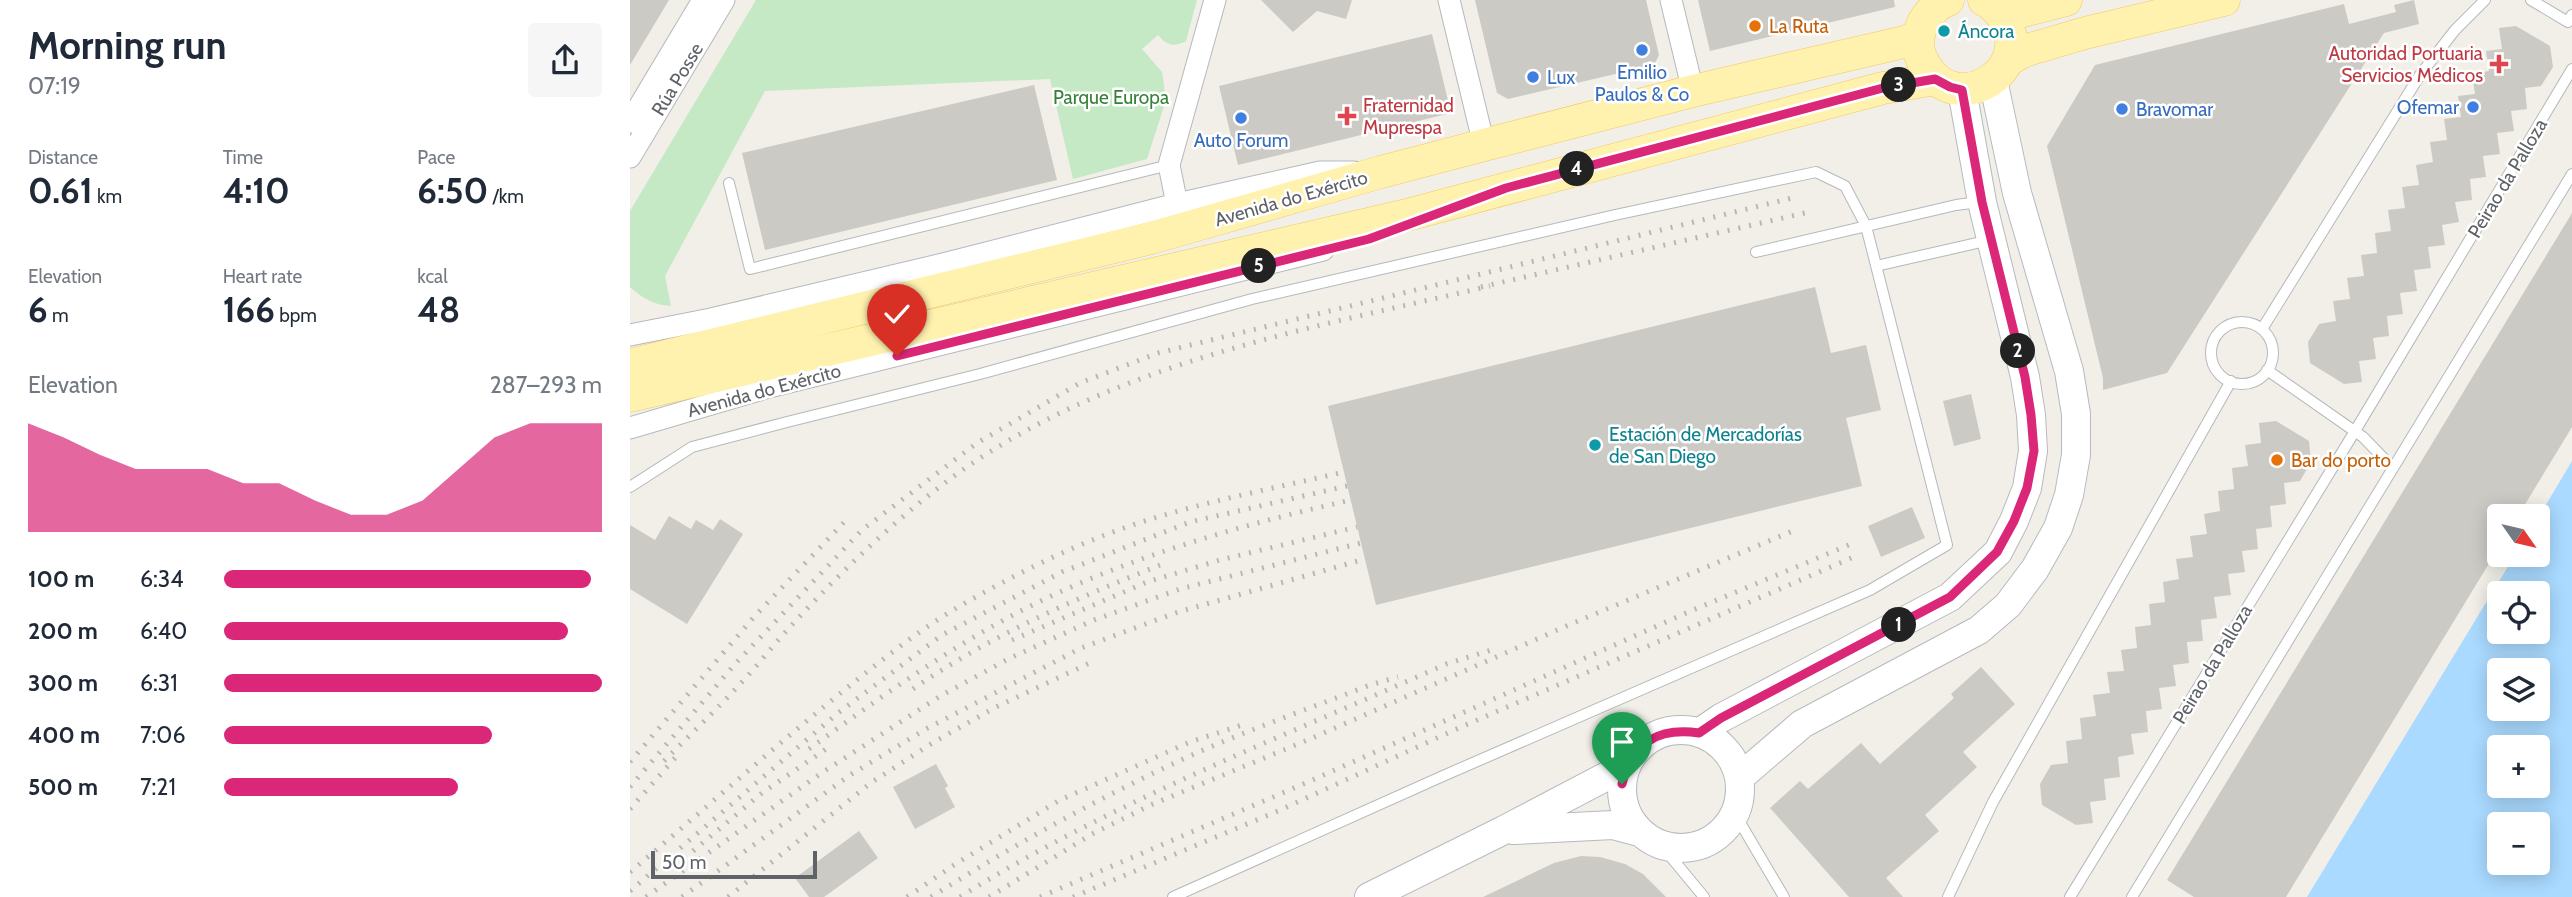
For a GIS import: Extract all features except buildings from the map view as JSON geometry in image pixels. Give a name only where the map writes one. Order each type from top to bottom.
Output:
[{"type":"main road","points":[[1739,778],[1802,724],[1979,630],[2008,605],[2035,569],[2058,528],[2069,495],[2076,455],[2076,414],[2069,371],[2017,193],[2001,70],[2012,42],[1993,8],[2066,0]]},
{"type":"main road","points":[[2001,70],[2024,51],[2085,33],[2224,0]]},
{"type":"main road","points":[[1699,733],[1721,718],[1950,597],[1997,552],[2014,521],[2027,488],[2034,451],[2031,415],[2025,377],[1992,240],[1948,84],[1922,61],[1918,37],[1924,19],[1941,1]]},
{"type":"main road","name":"Avenida do Exército","points":[[630,365],[1151,238],[1484,145],[1918,37]]},
{"type":"main road","name":"Avenida do Exército","points":[[630,396],[1398,217],[1870,92],[1948,84],[1976,88],[2001,70]]},
{"type":"main road","points":[[1982,202],[2017,193]]},
{"type":"main road","points":[[1504,831],[1613,825],[1650,839],[1678,849],[1696,847],[1718,834],[1735,814],[1739,796],[1739,778],[1734,763],[1725,750],[1699,733],[1681,730],[1648,740],[1635,752],[1626,766],[1622,784],[1623,801],[1629,818],[1650,839]]},
{"type":"main road","points":[[1369,897],[1504,831],[1626,766]]},
{"type":"street","name":"Rúa Posse","points":[[630,122],[703,0]]},
{"type":"street","name":"Rúa Posse","points":[[630,157],[724,0]]},
{"type":"street","points":[[1177,204],[1168,165],[1215,0]]},
{"type":"street","points":[[1449,0],[1484,145]]},
{"type":"street","points":[[1671,0],[1693,91]]},
{"type":"street","name":"Avenida do Exército","points":[[630,335],[711,319],[1177,204],[1320,172],[1381,172]]},
{"type":"street","name":"Avenida do Exército","points":[[630,428],[769,387],[1369,239],[1506,188]]},
{"type":"lane","points":[[2262,329],[2420,75],[2455,30],[2485,0]]},
{"type":"lane","points":[[2531,0],[2571,20]]},
{"type":"lane","name":"Peirao da Palloza","points":[[2070,897],[2355,431],[2572,69]]},
{"type":"lane","points":[[729,183],[750,269],[1168,165]]},
{"type":"lane","points":[[630,487],[692,447],[980,374],[1252,299],[1615,215],[1816,172],[1845,186],[1866,226],[1947,545],[1870,590],[1173,897]]},
{"type":"lane","points":[[2139,895],[2572,174]]},
{"type":"lane","points":[[1756,252],[1982,202]]},
{"type":"lane","points":[[1876,266],[1992,240]]},
{"type":"lane","points":[[2253,323],[2262,329],[2273,350],[2272,361],[2267,370],[2259,378],[2249,382],[2231,381],[2219,374],[2211,353],[2215,337],[2231,324],[2253,323]]},
{"type":"lane","points":[[2267,370],[2355,431],[2393,468]]},
{"type":"lane","points":[[1948,897],[1993,802],[2231,381]]},
{"type":"lane","points":[[1735,814],[1784,897]]},
{"type":"lane","points":[[1650,839],[1704,897]]},
{"type":"green space","name":"Parque Europa","points":[[756,0],[1197,0],[1186,41],[1171,44],[1158,35],[1142,49],[1162,72],[1166,100],[1147,159],[1073,179],[1050,79],[765,91],[665,276],[671,306],[654,302],[630,287],[630,211]]},
{"type":"water","points":[[2572,461],[2572,897],[2307,897],[2487,601],[2487,644],[2550,644],[2550,581],[2499,581],[2508,567],[2550,567],[2550,504],[2546,504]]},
{"type":"railway","points":[[630,787],[735,664],[862,530],[977,443],[1080,383],[1158,353],[1792,198]]},
{"type":"railway","points":[[1481,287],[1809,212]]},
{"type":"railway","points":[[664,761],[733,692],[859,556],[933,492],[995,449],[1060,413],[1128,383],[1199,359],[1344,319],[1490,286]]},
{"type":"railway","points":[[630,872],[866,673],[932,624],[982,593],[1052,558],[1124,528],[1196,506],[1344,472]]},
{"type":"railway","points":[[630,891],[838,713],[942,635],[1062,572],[1190,522],[1347,486]]},
{"type":"railway","points":[[809,749],[954,649],[1047,598],[1158,553],[1351,500]]},
{"type":"railway","points":[[630,762],[753,618],[849,517]]},
{"type":"railway","points":[[1012,640],[1147,582],[1220,560],[1357,527]]},
{"type":"railway","points":[[989,897],[1092,834],[1153,804],[1795,530]]},
{"type":"railway","points":[[646,897],[820,774],[942,695],[1010,658],[1094,620],[1180,589],[1361,543]]},
{"type":"railway","points":[[1040,897],[1308,782],[1686,613],[1851,544]]},
{"type":"railway","points":[[1073,897],[1278,811],[1461,727],[1856,556]]},
{"type":"railway","points":[[682,897],[850,775],[926,729],[1081,648],[1178,612],[1365,559]]},
{"type":"railway","points":[[913,689],[973,651],[1035,619],[1165,563]]},
{"type":"railway","points":[[960,897],[1077,830],[1198,772],[1446,664],[1498,648]]},
{"type":"railway","points":[[728,897],[872,782],[934,742],[996,707],[1096,660]]},
{"type":"railway","points":[[931,897],[1059,822],[1158,771],[1258,727],[1398,677]]},
{"type":"railway","points":[[907,897],[1060,800],[1190,742],[1245,724]]},
{"type":"railway","points":[[693,851],[762,793],[826,749]]},
{"type":"railway","points":[[630,809],[675,758]]},
{"type":"place","name":"La Ruta","points":[[1755,26]]},
{"type":"place","name":"Áncora","points":[[1944,31]]},
{"type":"place","name":"Emilio Paulos & Co","points":[[1642,50]]},
{"type":"place","name":"Autoridad Portuaria Servicios Médicos","points":[[2499,64]]},
{"type":"place","name":"Lux","points":[[1533,77]]},
{"type":"place","name":"Ofemar","points":[[2473,107]]},
{"type":"place","name":"Bravomar","points":[[2122,109]]},
{"type":"place","name":"Fraternidad Muprespa","points":[[1347,116]]},
{"type":"place","name":"Auto Forum","points":[[1241,118]]},
{"type":"place","name":"Estación de Mercadorías de San Diego","points":[[1595,445]]},
{"type":"place","name":"Bar do porto","points":[[2277,460]]},
{"type":"route","points":[[897,356],[1369,239],[1506,188],[1883,88],[1935,79],[1962,90],[1982,202],[2025,377],[2031,415],[2034,451],[2027,488],[2014,521],[1997,552],[1973,578],[1950,597],[1721,718],[1699,733],[1681,730],[1648,740],[1635,752],[1626,766],[1622,784]]}]
